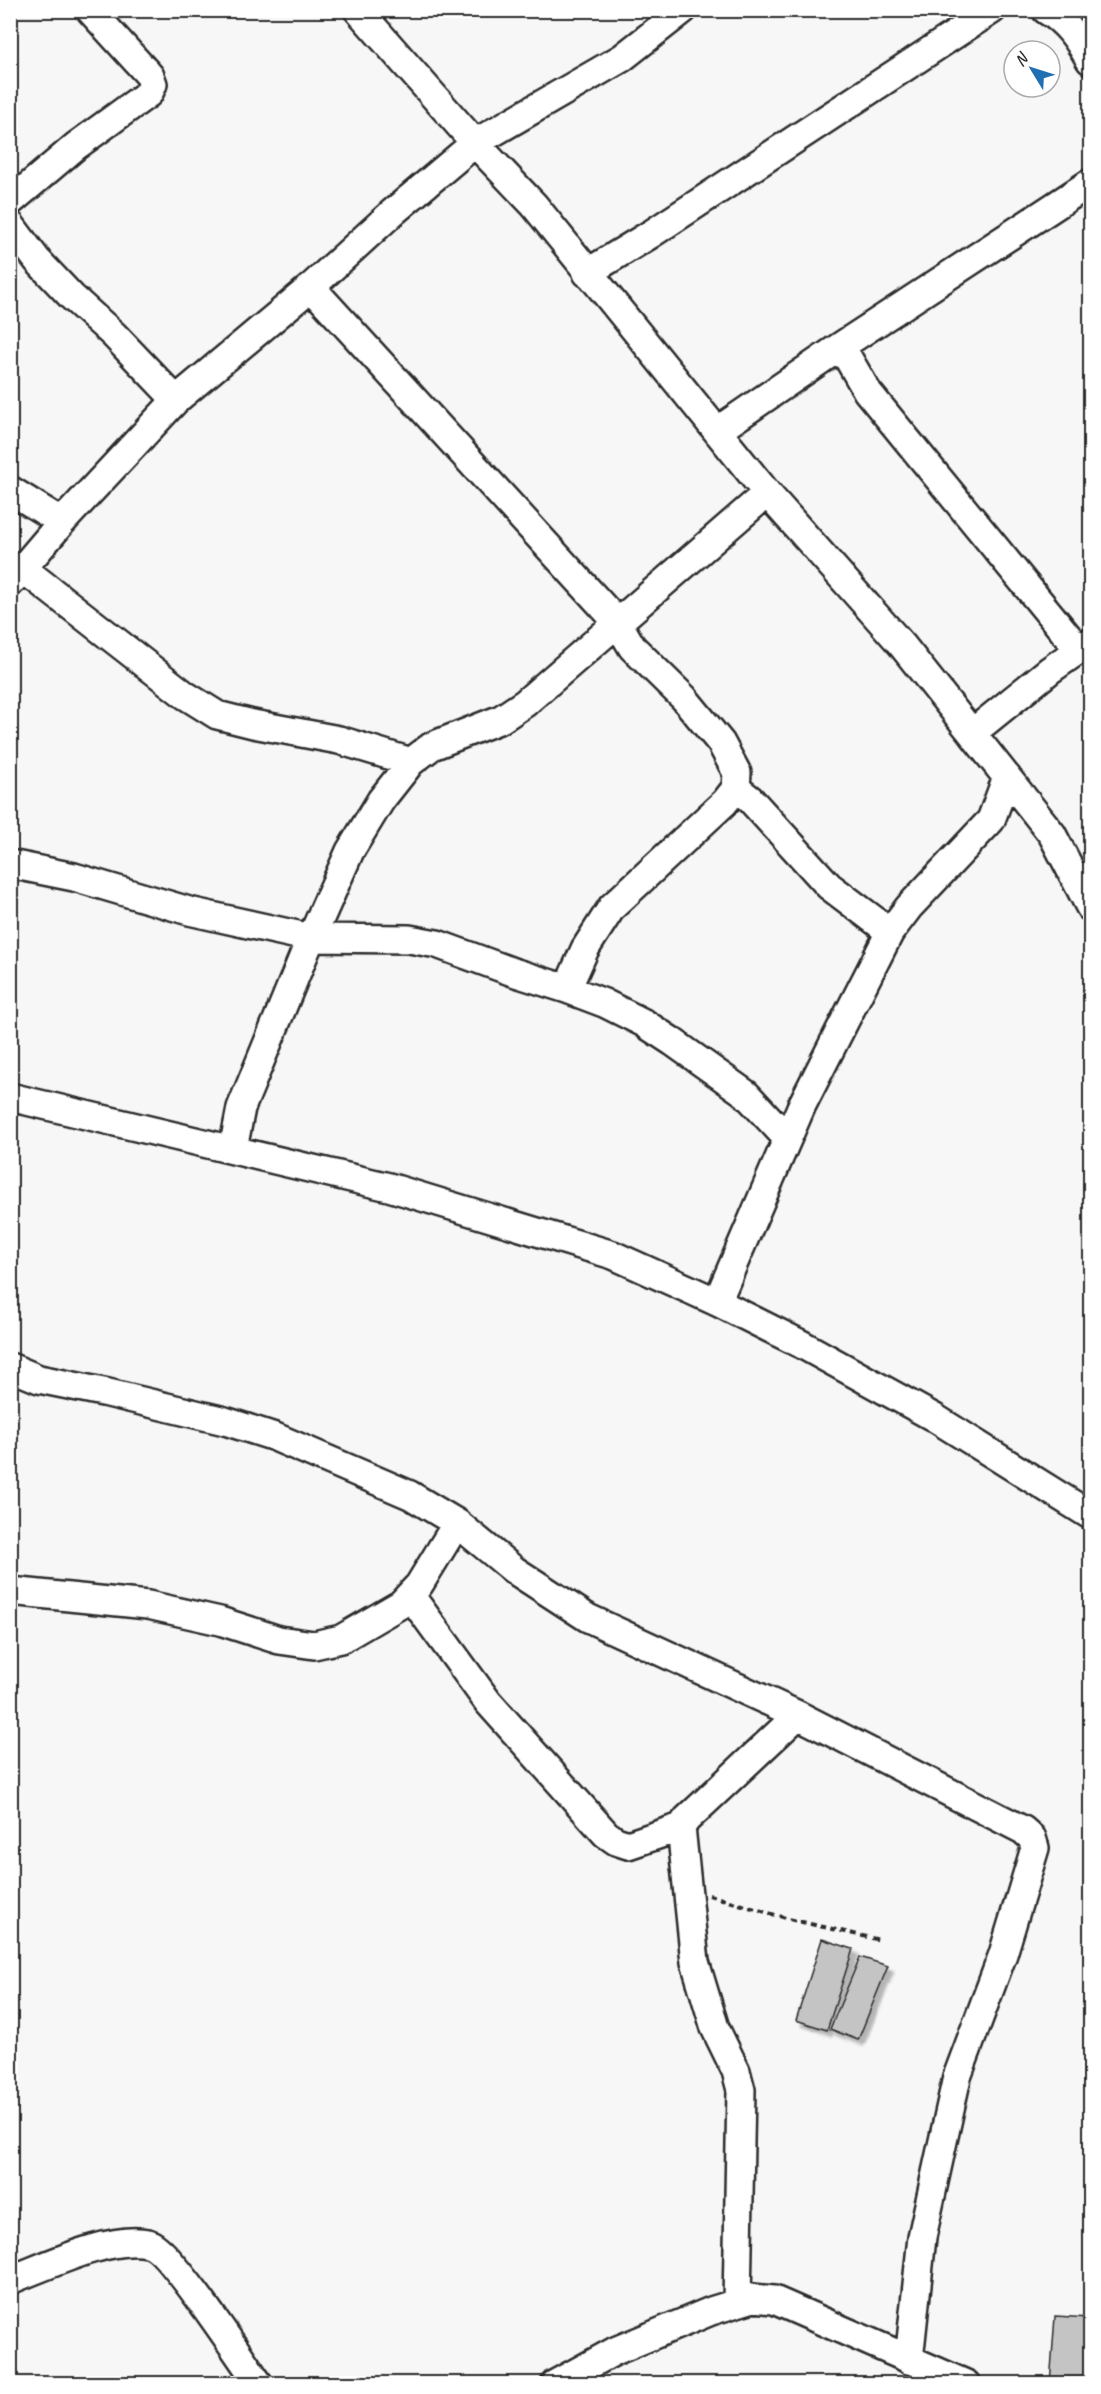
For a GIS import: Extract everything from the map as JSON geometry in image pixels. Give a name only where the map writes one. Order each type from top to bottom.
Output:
[{"type":"street","points":[[10,202],[76,146],[149,93],[153,84],[150,76],[90,10]]},
{"type":"street","points":[[358,10],[475,143],[534,206],[767,493],[902,645],[1052,834],[1090,907]]},
{"type":"street","points":[[411,762],[339,740],[217,715],[185,695],[16,575],[62,522],[176,400],[311,287],[392,213],[475,143],[622,58],[683,10]]},
{"type":"street","points":[[587,273],[661,228],[992,10]]},
{"type":"street","points":[[1055,13],[1073,32],[1090,60]]},
{"type":"street","points":[[717,431],[841,346],[1090,183]]},
{"type":"street","points":[[10,225],[37,260],[176,400]]},
{"type":"street","points":[[311,287],[618,623],[633,646],[684,698],[721,743],[737,773],[736,789],[725,802],[612,907],[585,949],[567,989]]},
{"type":"street","points":[[841,346],[867,391],[1084,646],[1050,670],[972,733]]},
{"type":"street","points":[[10,490],[62,522]]},
{"type":"street","points":[[233,1149],[242,1108],[311,938],[350,851],[381,800],[411,762],[432,746],[501,719],[525,703],[767,493]]},
{"type":"street","points":[[717,1302],[787,1138],[890,932],[909,907],[991,820],[1007,777]]},
{"type":"street","points":[[736,789],[750,800],[829,886],[890,932]]},
{"type":"street","points":[[991,820],[1030,806]]},
{"type":"street","points":[[10,864],[74,877],[189,911],[311,938],[409,939],[436,944],[567,989],[644,1023],[746,1094],[787,1138]]},
{"type":"street","points":[[746,1094],[802,1106]]},
{"type":"street","points":[[10,1097],[389,1186],[613,1255],[717,1302],[801,1344],[935,1418],[1090,1515]]},
{"type":"street","points":[[10,1367],[39,1379],[213,1419],[275,1437],[410,1495],[458,1523],[514,1570],[588,1618],[798,1715],[1023,1830],[1032,1838],[1035,1848],[1003,1954],[957,2077],[922,2237],[909,2360]]},
{"type":"street","points":[[10,1591],[148,1605],[220,1621],[279,1640],[314,1645],[341,1639],[400,1604],[410,1595],[458,1523]]},
{"type":"street","points":[[410,1595],[488,1702],[606,1834],[628,1845],[681,1827],[798,1715]]},
{"type":"street","points":[[681,1827],[695,1962],[715,2028],[736,2071],[741,2090],[737,2302]]},
{"type":"street","points":[[10,2280],[103,2246],[125,2242],[149,2243],[160,2250],[186,2283],[259,2384]]},
{"type":"street","points":[[555,2384],[615,2351],[737,2302],[753,2298],[774,2300],[966,2384]]},
{"type":"path","points":[[687,1889],[789,1919],[880,1940]]},
{"type":"building","points":[[822,1939],[853,1949],[827,2030],[796,2020]]},
{"type":"building","points":[[860,1957],[888,1966],[858,2040],[830,2029]]},
{"type":"building","points":[[1055,2316],[1089,2318],[1084,2384],[1050,2384]]}]
